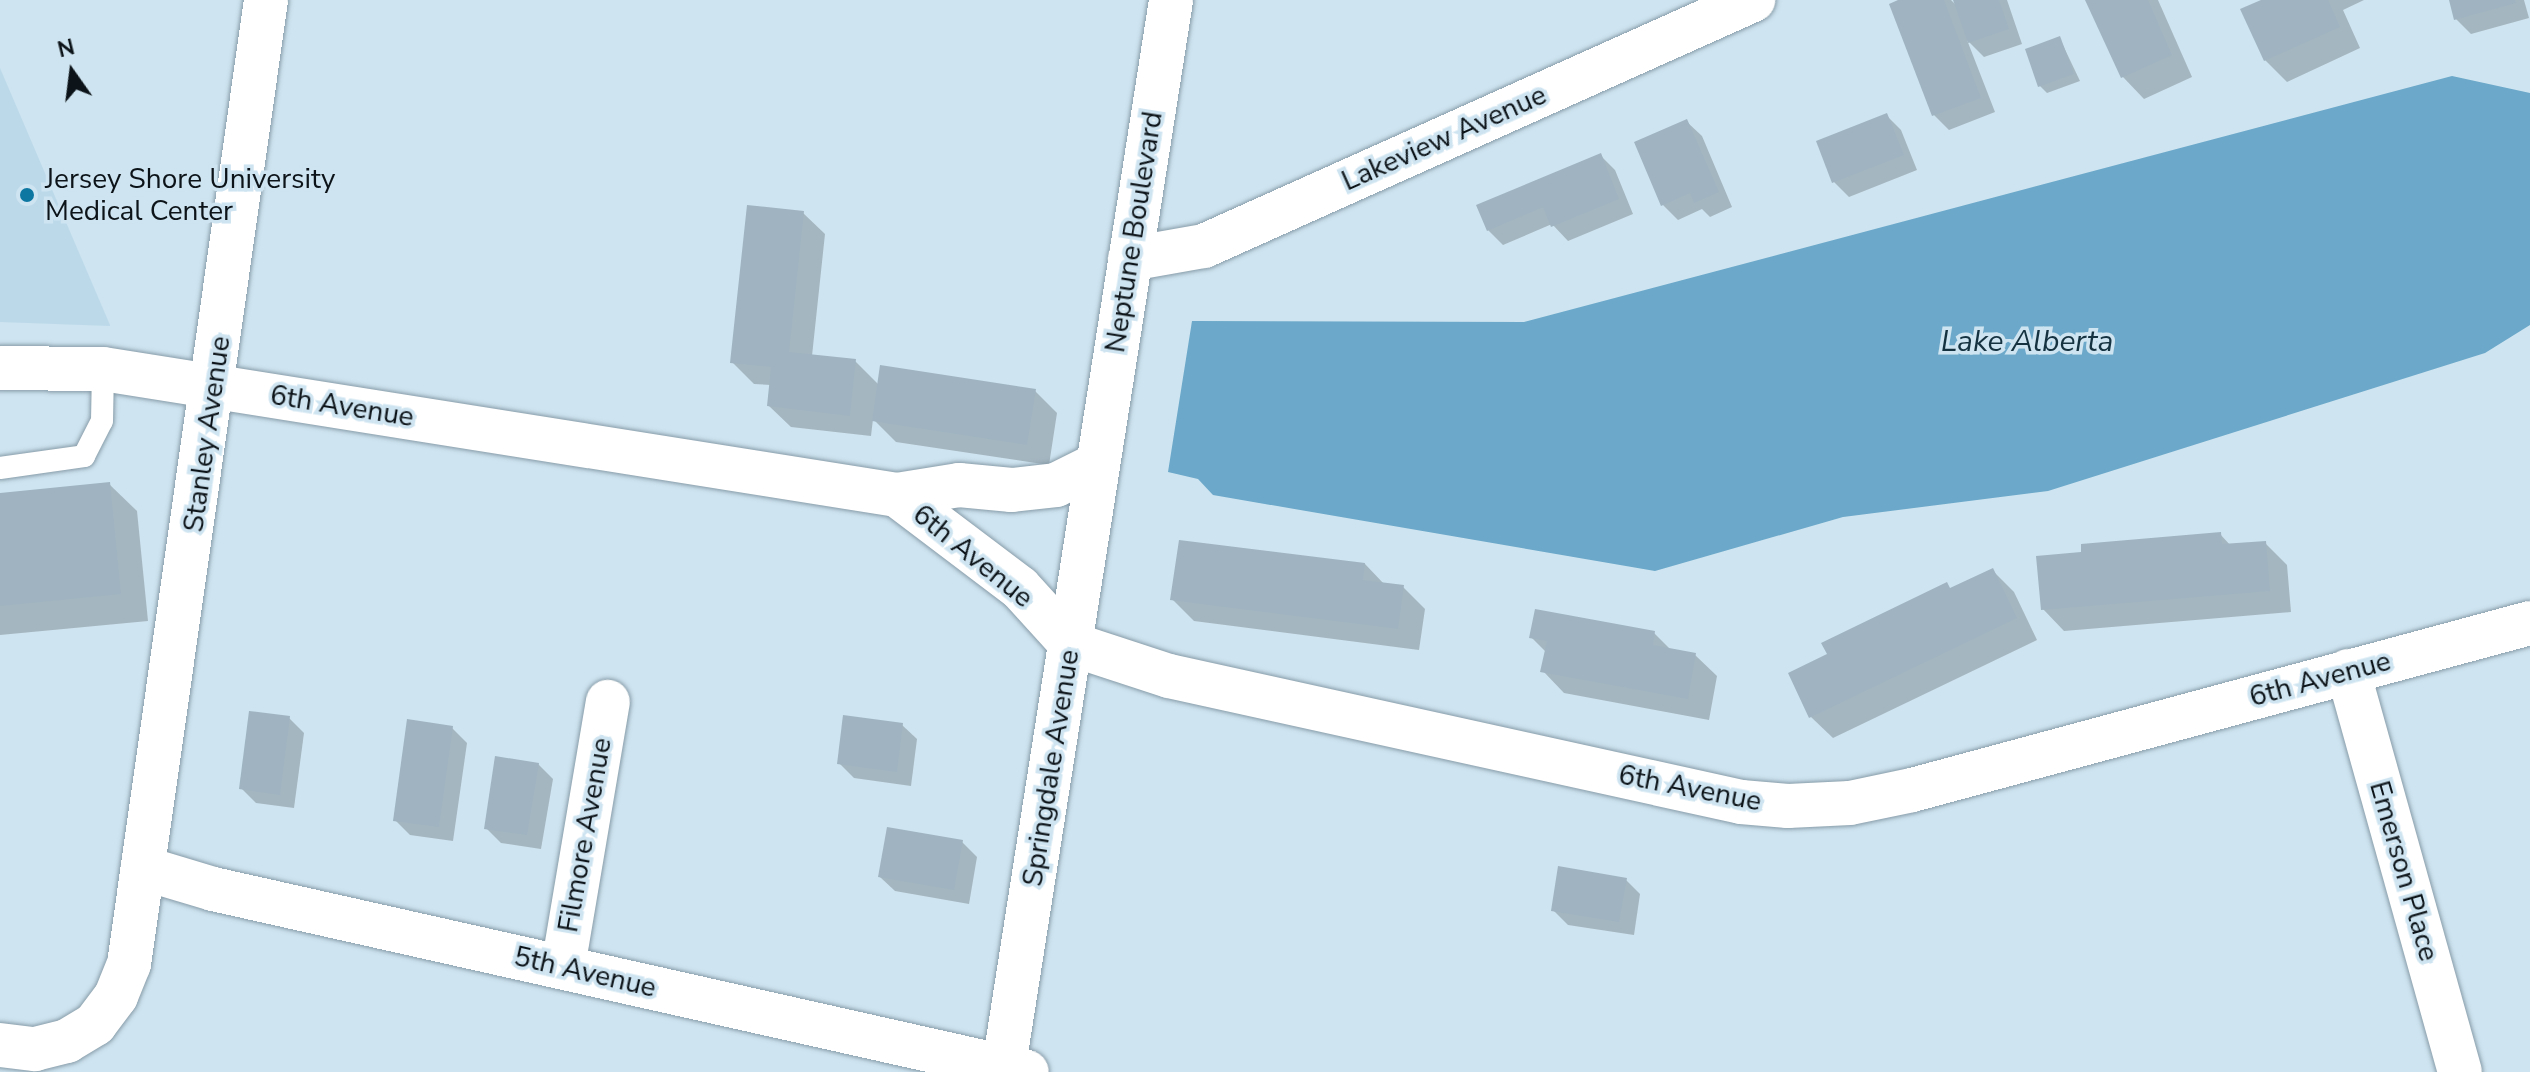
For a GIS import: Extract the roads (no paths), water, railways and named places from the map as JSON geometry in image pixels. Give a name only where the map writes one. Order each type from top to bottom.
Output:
[{"type":"street","name":"Stanley Avenue","points":[[0,1045],[35,1049],[67,1041],[95,1024],[116,996],[129,964],[214,386],[266,0]]},
{"type":"street","name":"Neptune Boulevard","points":[[1096,465],[1171,0]]},
{"type":"street","name":"Lakeview Avenue","points":[[1130,259],[1204,246],[1753,0]]},
{"type":"street","name":"6th Avenue","points":[[0,368],[103,369],[897,495],[959,485],[1012,490],[1056,485],[1096,465]]},
{"type":"street","name":"Springdale Avenue","points":[[1012,1070],[1096,465]]},
{"type":"street","name":"6th Avenue","points":[[897,495],[1020,588],[1071,644],[1169,676],[1741,802],[1788,806],[1850,803],[1912,790],[2530,623]]},
{"type":"street","name":"Emerson Place","points":[[2348,671],[2460,1072]]},
{"type":"street","name":"Filmore Avenue","points":[[563,967],[608,702]]},
{"type":"street","name":"5th Avenue","points":[[143,868],[213,889],[1012,1070]]},
{"type":"lane","points":[[0,468],[84,456],[102,421],[103,369]]},
{"type":"water","name":"Lake Alberta","points":[[2452,76],[2530,93],[2530,325],[2485,353],[2048,491],[1843,517],[1655,571],[1213,495],[1198,479],[1168,472],[1192,321],[1524,322]]},
{"type":"place","name":"Jersey Shore University Medical Center","points":[[27,195]]}]
